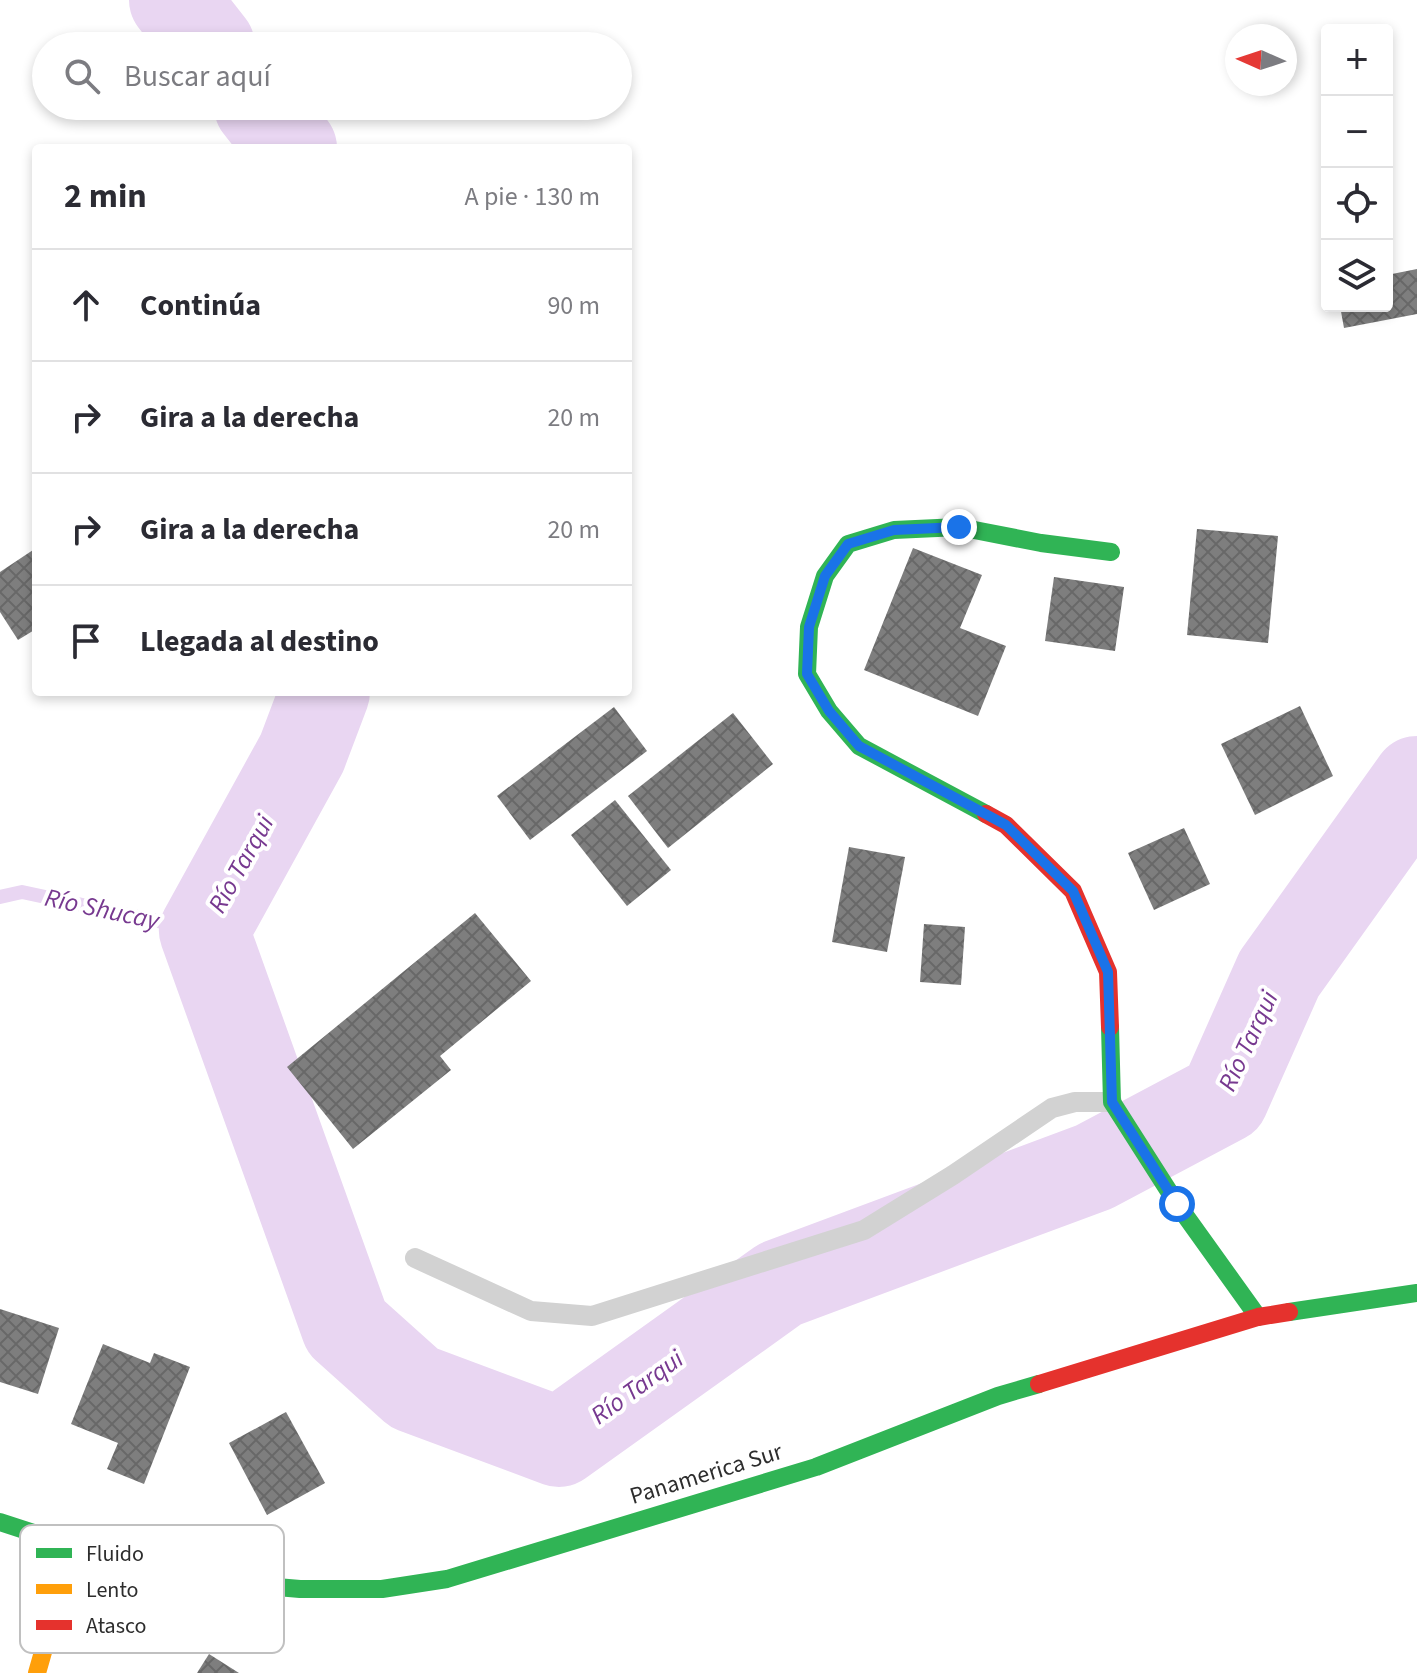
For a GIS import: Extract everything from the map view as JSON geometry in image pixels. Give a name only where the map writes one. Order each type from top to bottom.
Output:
[{"type":"main road","points":[[1111,552],[1041,543],[959,527],[894,530],[848,544],[825,576],[809,627],[807,674],[829,711],[859,746],[1006,825],[1073,891],[1108,972],[1112,1102],[1177,1204],[1258,1317]]},
{"type":"main road","name":"Panamerica Sur","points":[[284,1588],[382,1589],[447,1579],[816,1467],[998,1396],[1258,1317],[1417,1293]]},
{"type":"main road","name":"Panamerica Sur","points":[[0,1522],[20,1528]]},
{"type":"main road","points":[[37,1673],[43,1653]]},
{"type":"lane","points":[[415,1258],[531,1311],[592,1316],[864,1230],[1052,1108],[1075,1102],[1112,1102]]},
{"type":"building","points":[[1417,269],[1417,314],[1344,328],[1341,312],[1393,312],[1393,274]]},
{"type":"building","points":[[1197,529],[1278,536],[1268,643],[1187,635]]},
{"type":"building","points":[[913,548],[982,575],[960,628],[1006,646],[978,716],[864,670]]},
{"type":"building","points":[[32,551],[32,631],[18,640],[0,612],[0,572]]},
{"type":"building","points":[[1054,577],[1124,587],[1115,651],[1045,641]]},
{"type":"building","points":[[1300,706],[1333,776],[1255,815],[1221,744]]},
{"type":"building","points":[[614,707],[647,751],[530,840],[497,796]]},
{"type":"building","points":[[733,713],[773,764],[668,848],[628,796]]},
{"type":"building","points":[[615,800],[671,870],[627,906],[571,835]]},
{"type":"building","points":[[1184,828],[1210,884],[1154,910],[1128,853]]},
{"type":"building","points":[[849,847],[905,857],[887,952],[832,942]]},
{"type":"building","points":[[475,913],[531,981],[440,1056],[451,1070],[353,1149],[287,1067]]},
{"type":"building","points":[[924,924],[965,927],[961,985],[920,982]]},
{"type":"building","points":[[0,1309],[59,1328],[38,1394],[0,1382]]},
{"type":"building","points":[[103,1344],[150,1363],[154,1353],[190,1367],[144,1484],[107,1469],[118,1443],[71,1424]]},
{"type":"building","points":[[286,1412],[325,1483],[267,1515],[229,1443]]},
{"type":"building","points":[[209,1654],[239,1673],[197,1673]]},
{"type":"waterway","name":"Río Tarqui","points":[[174,0],[199,32]]},
{"type":"waterway","name":"Río Tarqui","points":[[270,120],[289,144]]},
{"type":"waterway","name":"Río Tarqui","points":[[323,696],[302,753],[204,931],[346,1327],[414,1388],[559,1442],[780,1284],[1094,1167],[1224,1098],[1279,974],[1417,781]]},
{"type":"waterway","name":"Río Shucay","points":[[0,897],[22,892],[204,931]]},
{"type":"traffic: fast","points":[[986,814],[859,746],[829,711],[807,674],[809,627],[825,576],[848,544],[894,530],[959,527],[1041,543],[1111,552]]},
{"type":"traffic: fast","points":[[1110,1027],[1112,1102],[1177,1204],[1258,1317]]},
{"type":"traffic: fast","points":[[1289,1312],[1417,1293]]},
{"type":"traffic: fast","points":[[284,1588],[382,1589],[447,1579],[816,1467],[998,1396],[1039,1384]]},
{"type":"traffic: fast","points":[[0,1522],[20,1529]]},
{"type":"traffic: slow","points":[[37,1673],[43,1653]]},
{"type":"traffic: jam","points":[[986,814],[1006,825],[1073,891],[1108,972],[1110,1027]]},
{"type":"traffic: jam","points":[[1039,1384],[1258,1317],[1289,1312]]},
{"type":"route","points":[[959,527],[894,530],[848,544],[825,576],[809,627],[807,674],[829,711],[859,746],[1006,825],[1073,891],[1108,972],[1112,1102],[1177,1204]]}]
